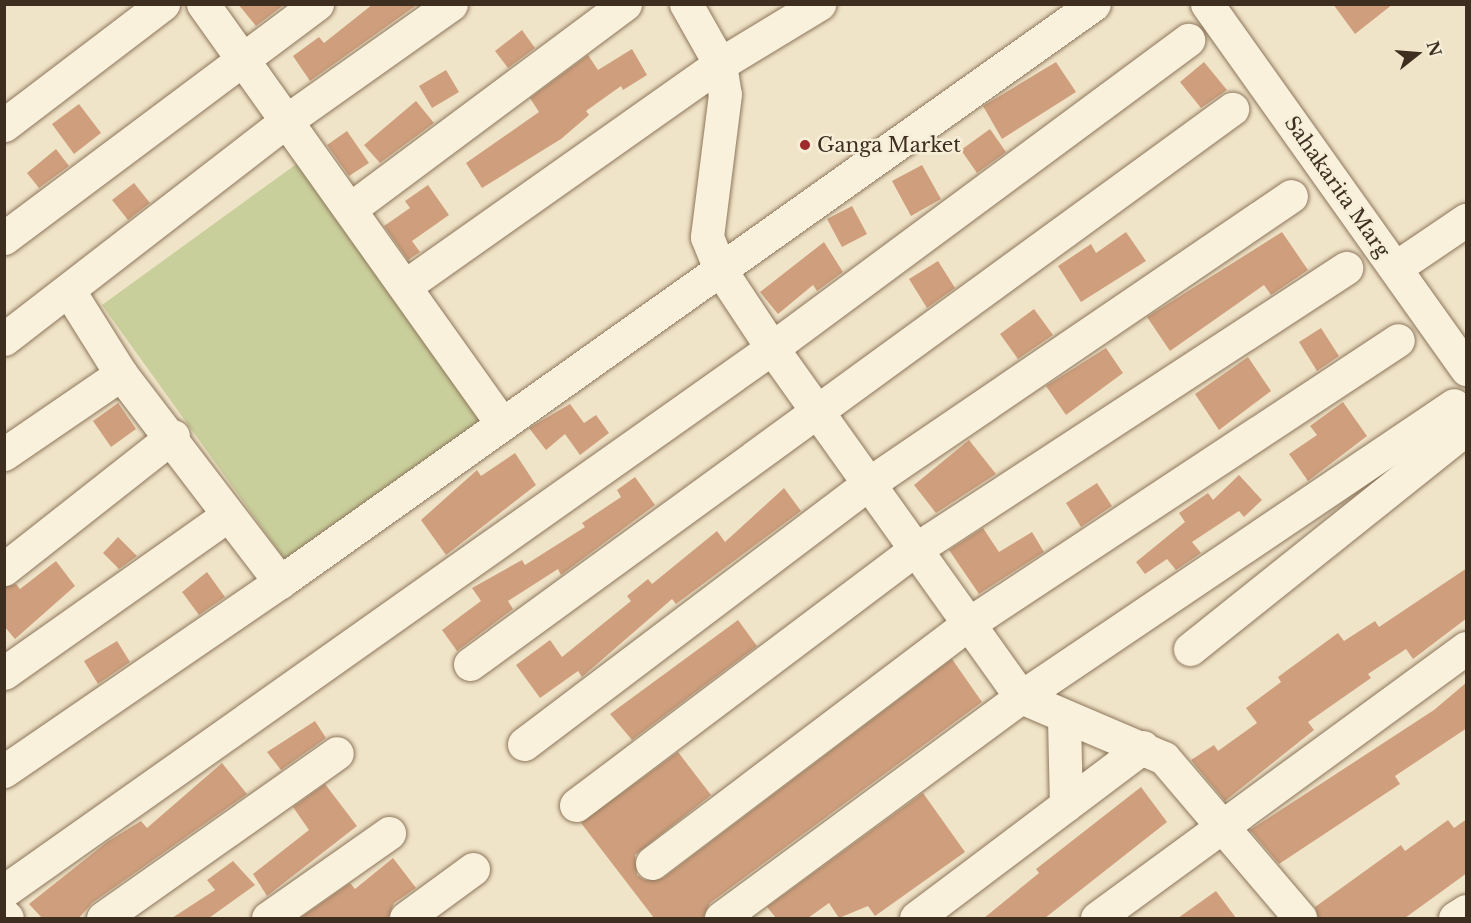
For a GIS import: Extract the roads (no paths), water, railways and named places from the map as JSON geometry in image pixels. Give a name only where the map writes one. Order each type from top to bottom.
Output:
[{"type":"street","points":[[4,125],[163,4]]},
{"type":"street","points":[[203,4],[500,421]]},
{"type":"street","points":[[4,238],[317,4]]},
{"type":"street","points":[[4,339],[286,121],[451,4]]},
{"type":"street","points":[[350,209],[625,4]]},
{"type":"street","points":[[686,4],[720,64],[725,94],[707,237],[721,271],[772,348],[819,408],[1021,697],[1064,719],[1143,747],[1164,758],[1226,828],[1292,916]]},
{"type":"street","points":[[405,286],[720,64],[819,4]]},
{"type":"street","points":[[4,771],[280,582],[500,421],[721,271],[1094,4]]},
{"type":"street","name":"Sahakarita Marg","points":[[1207,4],[1467,369]]},
{"type":"street","points":[[4,891],[772,348],[1188,39]]},
{"type":"street","points":[[470,663],[1232,109]]},
{"type":"street","points":[[524,744],[871,482],[1291,196]]},
{"type":"street","points":[[1395,268],[1467,220]]},
{"type":"street","points":[[576,806],[916,549],[1346,268]]},
{"type":"street","points":[[69,291],[121,374],[172,436],[228,515],[280,582]]},
{"type":"street","points":[[652,863],[968,624],[1398,340]]},
{"type":"street","points":[[4,454],[121,374]]},
{"type":"street","points":[[1190,649],[1460,417]]},
{"type":"street","points":[[721,918],[1021,697],[1460,417]]},
{"type":"street","points":[[4,568],[172,436]]},
{"type":"street","points":[[4,673],[228,515]]},
{"type":"street","points":[[1097,918],[1226,828],[1467,648]]},
{"type":"street","points":[[1064,719],[1066,805]]},
{"type":"street","points":[[916,918],[1143,747]]},
{"type":"street","points":[[103,918],[337,753]]},
{"type":"street","points":[[268,918],[389,833]]},
{"type":"street","points":[[406,918],[472,870]]},
{"type":"street","points":[[1455,918],[1467,910]]},
{"type":"place","name":"Ganga Market","points":[[805,145]]}]
